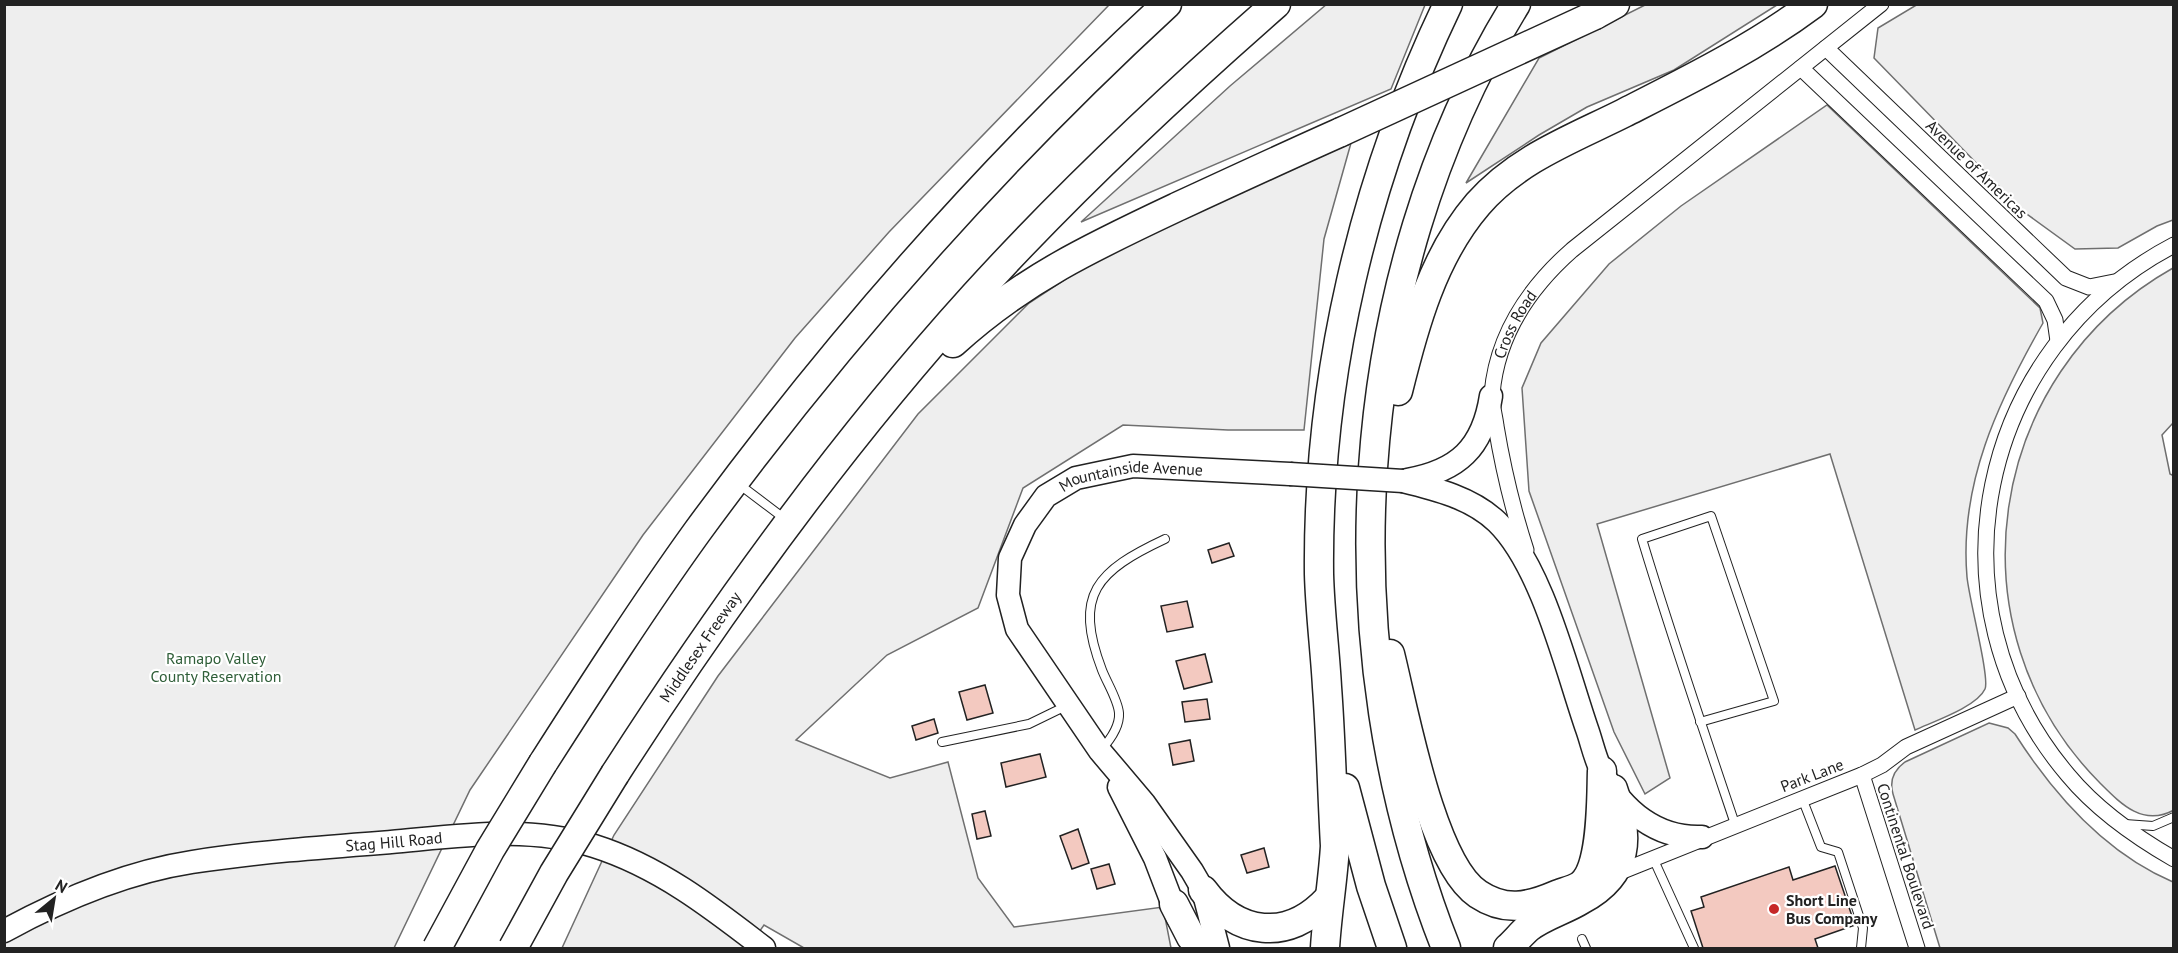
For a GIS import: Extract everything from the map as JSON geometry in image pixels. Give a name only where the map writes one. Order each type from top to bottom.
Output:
[{"type":"highway","points":[[437,948],[490,850],[543,763],[661,583],[735,481],[835,355],[927,248],[1059,108],[1167,4]]},
{"type":"highway","points":[[789,521],[909,371],[1013,255],[1144,124],[1276,4]]},
{"type":"highway","points":[[1325,948],[1335,846],[1328,688],[1319,575],[1320,520],[1328,414],[1336,354],[1359,247],[1410,91],[1448,4]]},
{"type":"highway","points":[[1446,948],[1418,872],[1394,782],[1377,683],[1370,574],[1373,465],[1386,363],[1408,260],[1438,166],[1476,77],[1516,4]]},
{"type":"highway","points":[[1438,166],[1485,82],[1533,4]]},
{"type":"highway","points":[[1371,519],[1394,409],[1414,330],[1438,268],[1458,231],[1477,205],[1523,163],[1734,56],[1813,4]]},
{"type":"highway","points":[[789,521],[953,344],[978,321],[1027,283],[1114,236],[1605,10]]},
{"type":"highway","name":"Middlesex Freeway","points":[[513,948],[554,873],[615,774],[702,642],[789,521]]},
{"type":"highway","points":[[1370,574],[1417,763],[1439,832],[1455,868],[1478,894],[1510,905],[1529,906],[1613,874]]},
{"type":"highway","points":[[1328,688],[1346,793],[1371,886],[1392,948]]},
{"type":"highway","points":[[1581,885],[1591,868],[1607,780]]},
{"type":"highway","points":[[1508,948],[1528,928],[1585,898],[1613,874],[1622,853],[1625,833],[1623,816],[1607,780]]},
{"type":"highway","points":[[1203,890],[1226,915],[1243,924],[1258,928],[1282,927],[1298,923],[1315,913],[1328,899]]},
{"type":"highway","points":[[1174,904],[1191,936],[1202,948]]},
{"type":"street","name":"Cross Road","points":[[1607,780],[1534,576],[1513,505],[1491,396],[1502,346],[1513,322],[1539,282],[1572,250],[1881,4]]},
{"type":"street","name":"Avenue of Americas","points":[[1826,48],[2066,278],[2089,287],[2117,281]]},
{"type":"street","points":[[1801,68],[2046,301],[2055,320],[2058,341]]},
{"type":"street","points":[[2174,245],[2117,281],[2076,319],[2034,375],[2011,421],[2001,450],[1988,511],[1986,573],[1989,604],[2004,663],[2018,696],[2048,749],[2068,775],[2118,823],[2174,859]]},
{"type":"street","name":"Mountainside Avenue","points":[[1403,481],[1426,477],[1446,469],[1462,458],[1484,430],[1491,396]]},
{"type":"street","name":"Mountainside Avenue","points":[[1218,948],[1203,890],[1144,803],[1100,751],[1067,705],[1017,629],[1008,596],[1010,558],[1025,525],[1046,496],[1076,478],[1133,466],[1403,481],[1446,492],[1480,510],[1511,537],[1534,576]]},
{"type":"street","name":"Park Lane","points":[[1613,874],[1862,775],[1882,765],[1905,747],[2018,696]]},
{"type":"street","name":"Mountainside Avenue","points":[[1100,751],[1155,858],[1174,904],[1186,948]]},
{"type":"street","name":"Continental Boulevard","points":[[1862,775],[1917,948]]},
{"type":"street","points":[[1607,780],[1641,820],[1664,833],[1682,838],[1702,837]]},
{"type":"street","name":"Stag Hill Road","points":[[4,931],[27,918],[115,882],[190,862],[346,845],[516,833],[552,836],[593,846],[659,873],[764,948]]},
{"type":"lane","points":[[735,481],[789,521]]},
{"type":"lane","points":[[1700,722],[1774,701],[1711,516],[1641,539],[1700,722],[1735,824]]},
{"type":"lane","points":[[1100,751],[1115,729],[1119,712],[1089,633],[1091,605],[1106,576],[1116,565],[1165,539]]},
{"type":"lane","points":[[942,742],[1029,724],[1067,705]]},
{"type":"lane","points":[[1802,798],[1821,847],[1838,852],[1863,928],[1861,948]]},
{"type":"lane","points":[[2118,823],[2153,826],[2174,817]]},
{"type":"lane","points":[[1653,858],[1694,948]]},
{"type":"lane","points":[[1582,939],[1586,948]]},
{"type":"green space","points":[[1327,4],[1425,5],[1391,89],[1081,222],[1230,86]]},
{"type":"green space","points":[[1918,4],[2173,5],[2173,220],[2157,226],[2118,248],[2075,249],[2024,212],[1874,58],[1878,28]]},
{"type":"green space","name":"Ramapo Valley County Reservation","points":[[4,5],[1109,5],[889,232],[795,338],[643,535],[470,790],[394,948],[5,948]]},
{"type":"green space","points":[[1645,5],[1777,5],[1674,70],[1587,107],[1539,135],[1466,183],[1539,58]]},
{"type":"green space","points":[[1827,105],[2040,308],[2043,323],[1997,414],[1985,445],[1969,509],[1966,543],[1967,577],[1985,670],[1985,689],[1980,696],[1964,708],[1915,730],[1830,454],[1597,524],[1670,778],[1645,794],[1614,732],[1529,491],[1522,388],[1541,343],[1609,264],[1681,206]]},
{"type":"green space","points":[[1351,143],[1324,239],[1304,430],[1228,430],[1123,425],[1023,488],[978,608],[887,655],[796,740],[890,778],[948,762],[978,878],[1014,927],[1163,907],[1171,948],[804,948],[764,925],[748,948],[562,948],[614,835],[718,676],[918,414],[1029,303],[1107,252]]},
{"type":"green space","points":[[2173,268],[2173,423],[2162,435],[2170,474],[2174,476],[2174,810],[2163,815],[2152,816],[2133,811],[2108,791],[2051,721],[2020,652],[2006,580],[2009,508],[2027,437],[2061,372],[2110,314]]},
{"type":"green space","points":[[1989,723],[2008,728],[2015,734],[2064,800],[2103,839],[2148,870],[2173,882],[2173,948],[1940,948],[1893,794],[1892,780],[1895,772],[1905,762]]},
{"type":"building","points":[[1229,543],[1234,556],[1212,563],[1208,550]]},
{"type":"building","points":[[1187,601],[1193,627],[1167,632],[1161,606]]},
{"type":"building","points":[[1205,654],[1212,682],[1184,689],[1176,661]]},
{"type":"building","points":[[985,685],[993,713],[967,720],[959,692]]},
{"type":"building","points":[[1207,699],[1210,719],[1185,722],[1182,702]]},
{"type":"building","points":[[934,719],[938,733],[916,740],[912,726]]},
{"type":"building","points":[[1190,740],[1194,761],[1173,765],[1169,744]]},
{"type":"building","points":[[1040,754],[1046,777],[1006,787],[1001,763]]},
{"type":"building","points":[[985,811],[991,836],[977,839],[972,814]]},
{"type":"building","points":[[1078,829],[1089,863],[1072,869],[1060,836]]},
{"type":"building","points":[[1264,848],[1269,867],[1247,873],[1241,855]]},
{"type":"building","points":[[1109,864],[1115,884],[1097,889],[1091,869]]},
{"type":"building","name":"Short Line Bus Company","points":[[1835,866],[1855,925],[1815,939],[1818,948],[1703,948],[1691,911],[1704,907],[1701,897],[1789,867],[1793,880]]},
{"type":"place","name":"Short Line Bus Company","points":[[1774,909]]}]
